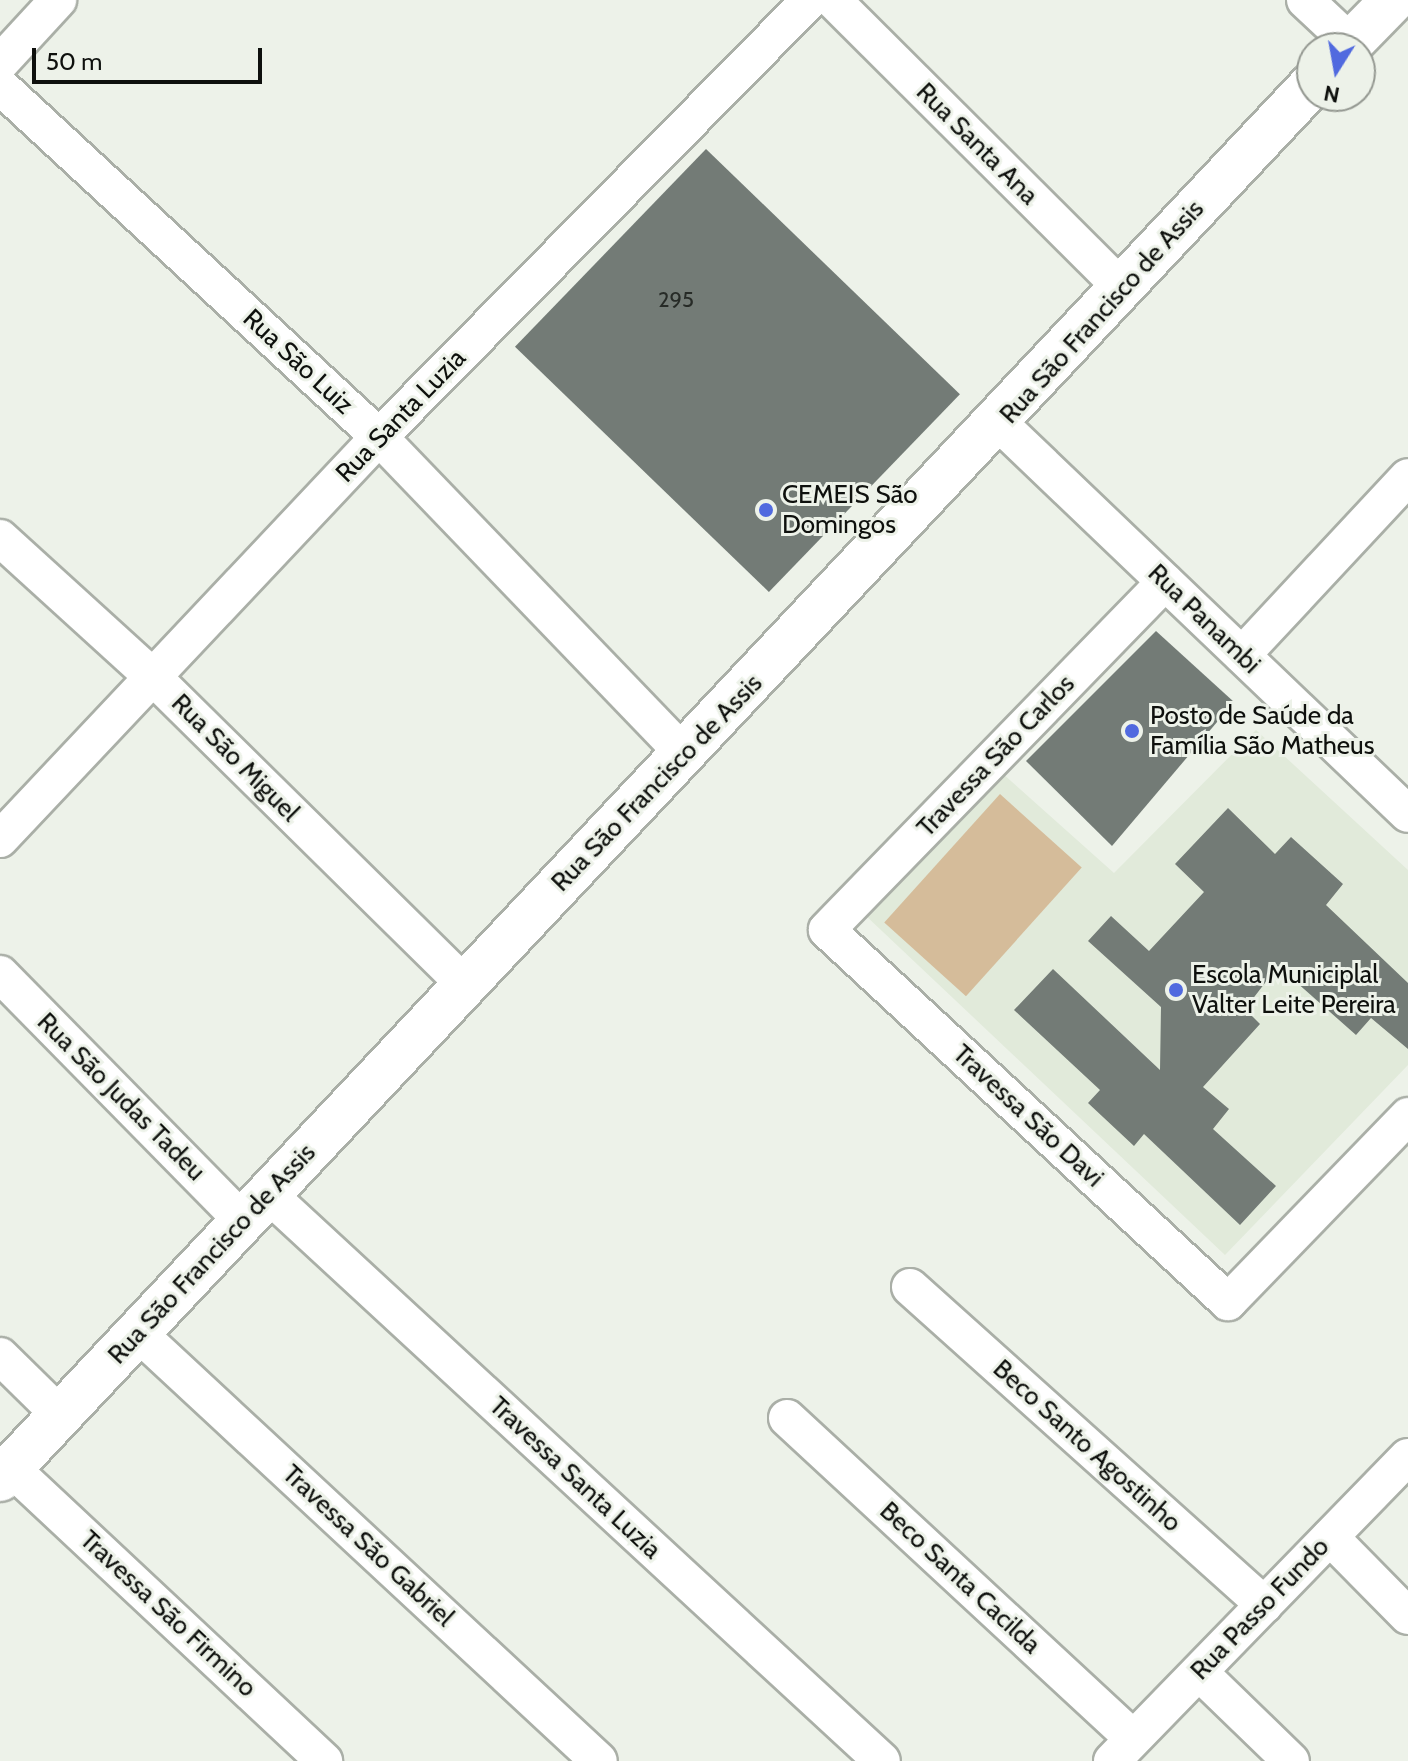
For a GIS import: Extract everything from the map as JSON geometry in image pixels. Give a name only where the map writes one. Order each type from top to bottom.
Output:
[{"type":"street","points":[[0,63],[58,0]]},
{"type":"street","name":"Rua Santa Luzia","points":[[0,839],[379,437],[810,0]]},
{"type":"street","name":"Rua Santa Ana","points":[[833,0],[1122,288]]},
{"type":"street","points":[[1305,0],[1336,32]]},
{"type":"street","points":[[1362,32],[1393,0]]},
{"type":"street","name":"Rua São Luiz","points":[[0,86],[379,437],[684,754]]},
{"type":"street","name":"Rua São Francisco de Assis","points":[[6,1474],[465,985],[1000,424],[1296,102]]},
{"type":"street","name":"Rua Panambi","points":[[1000,424],[1408,814]]},
{"type":"street","points":[[1242,655],[1408,477]]},
{"type":"street","name":"Rua São Miguel","points":[[0,538],[153,677],[465,985]]},
{"type":"street","name":"Travessa São Carlos","points":[[827,930],[1165,582]]},
{"type":"street","name":"Travessa São Davi","points":[[827,930],[1228,1302],[1408,1116]]},
{"type":"street","name":"Rua São Judas Tadeu","points":[[0,974],[255,1207]]},
{"type":"street","name":"Travessa Santa Luzia","points":[[255,1207],[882,1761]]},
{"type":"street","name":"Beco Santo Agostinho","points":[[910,1287],[1264,1605]]},
{"type":"street","name":"Travessa São Gabriel","points":[[137,1332],[599,1761]]},
{"type":"street","points":[[0,1356],[61,1416]]},
{"type":"street","name":"Beco Santa Cacilda","points":[[787,1418],[1122,1750]]},
{"type":"street","name":"Rua Passo Fundo","points":[[1122,1750],[1408,1457]]},
{"type":"street","name":"Travessa São Firmino","points":[[6,1474],[324,1761]]},
{"type":"street","points":[[1330,1537],[1408,1616]]},
{"type":"street","points":[[1199,1672],[1291,1761]]},
{"type":"shaded area","name":"Escola Municiplal Valter Leite Pereira","points":[[1256,730],[1408,870],[1408,1065],[1225,1255],[864,914],[1002,773],[1114,873]]},
{"type":"shaded area","points":[[1000,794],[1082,868],[966,996],[884,923]]},
{"type":"building","points":[[706,149],[960,394],[769,592],[515,347]]},
{"type":"building","name":"Posto de Saúde da Família São Matheus","points":[[1156,631],[1234,702],[1112,846],[1026,761]]},
{"type":"building","points":[[1228,808],[1275,854],[1291,837],[1343,884],[1326,905],[1408,983],[1408,1049],[1371,1018],[1356,1035],[1278,966],[1245,1009],[1260,1024],[1203,1087],[1229,1109],[1213,1129],[1276,1186],[1240,1225],[1144,1134],[1134,1146],[1088,1103],[1100,1090],[1014,1010],[1053,969],[1160,1070],[1161,1007],[1088,941],[1111,916],[1149,951],[1204,892],[1175,864]]},
{"type":"place","name":"CEMEIS São Domingos","points":[[766,510]]},
{"type":"place","name":"Posto de Saúde da Família São Matheus","points":[[1132,731]]},
{"type":"place","name":"Escola Municiplal Valter Leite Pereira","points":[[1176,990]]}]
